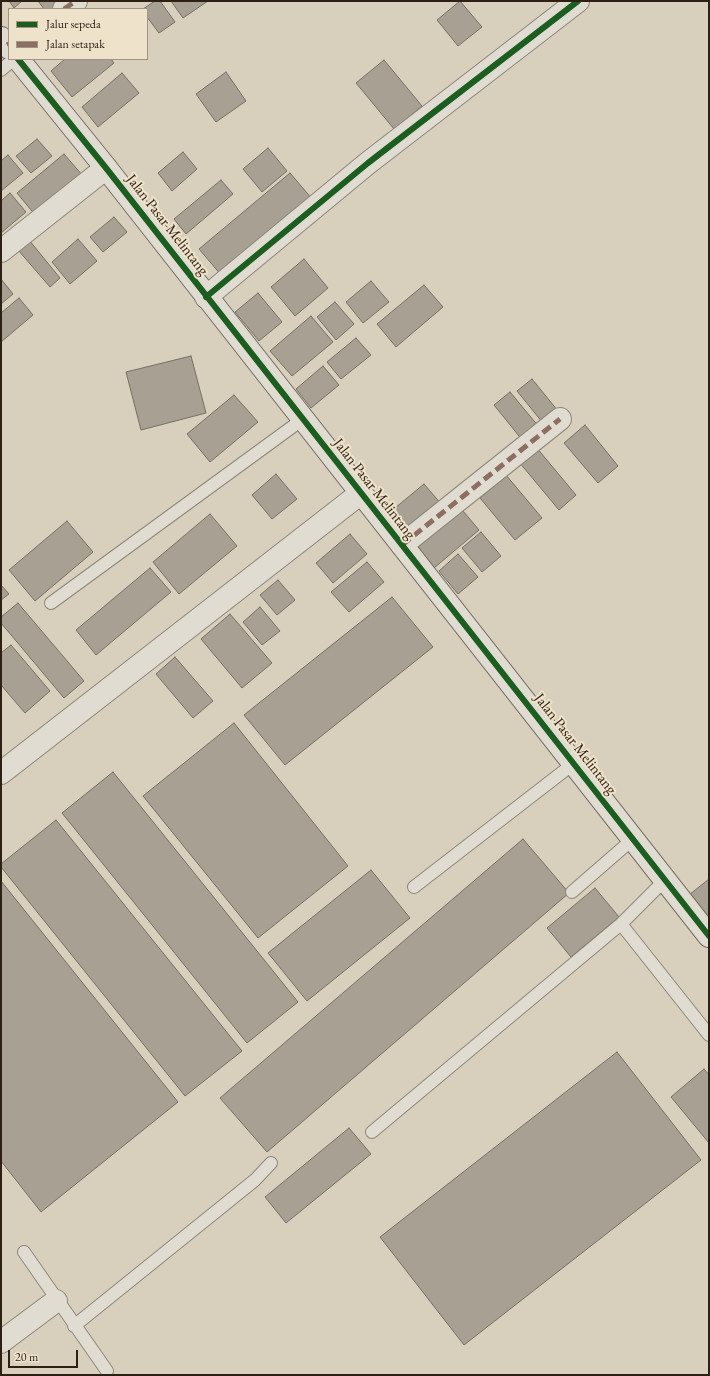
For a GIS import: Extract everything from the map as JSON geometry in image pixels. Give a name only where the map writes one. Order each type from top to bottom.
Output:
[{"type":"street","points":[[66,8],[76,1]]},
{"type":"street","points":[[206,297],[368,163],[578,1]]},
{"type":"street","name":"Jalan Pasar Melintang","points":[[19,60],[106,168],[709,936]]},
{"type":"street","points":[[1,252],[106,168]]},
{"type":"street","points":[[402,545],[560,420]]},
{"type":"street","points":[[1,773],[361,493]]},
{"type":"street","points":[[1,1342],[56,1301]]},
{"type":"lane","points":[[1,70],[8,54]]},
{"type":"lane","points":[[51,603],[303,419]]},
{"type":"lane","points":[[414,887],[573,764]]},
{"type":"lane","points":[[572,892],[633,839]]},
{"type":"lane","points":[[372,1132],[621,924],[665,880]]},
{"type":"lane","points":[[621,924],[709,1035]]},
{"type":"lane","points":[[74,1326],[255,1180],[271,1163]]},
{"type":"lane","points":[[24,1252],[56,1301],[107,1371]]},
{"type":"building","points":[[9,1],[22,1],[14,8]]},
{"type":"building","points":[[38,1],[62,1],[53,8],[43,8]]},
{"type":"building","points":[[155,1],[160,1],[175,22],[159,33],[148,18],[148,8],[144,8]]},
{"type":"building","points":[[171,1],[208,1],[183,18]]},
{"type":"building","points":[[460,1],[482,27],[458,46],[437,20]]},
{"type":"building","points":[[64,60],[112,60],[114,63],[72,97],[51,71]]},
{"type":"building","points":[[384,60],[422,106],[394,129],[356,83]]},
{"type":"building","points":[[226,72],[246,101],[216,122],[196,94]]},
{"type":"building","points":[[122,73],[139,93],[98,127],[82,107]]},
{"type":"building","points":[[37,139],[52,156],[31,173],[16,156]]},
{"type":"building","points":[[268,148],[287,171],[262,192],[243,169]]},
{"type":"building","points":[[183,152],[197,169],[172,191],[158,173]]},
{"type":"building","points":[[64,154],[83,176],[36,216],[17,193]]},
{"type":"building","points":[[8,155],[23,173],[1,191],[1,161]]},
{"type":"building","points":[[290,173],[313,200],[222,276],[199,249]]},
{"type":"building","points":[[221,180],[233,194],[186,234],[174,219]]},
{"type":"building","points":[[10,193],[26,212],[1,233],[1,201]]},
{"type":"building","points":[[114,217],[127,232],[103,252],[90,237]]},
{"type":"building","points":[[78,239],[97,261],[70,284],[52,262]]},
{"type":"building","points":[[29,240],[60,278],[50,287],[18,250]]},
{"type":"building","points":[[304,259],[328,288],[295,316],[271,287]]},
{"type":"building","points":[[1,279],[13,294],[1,304]]},
{"type":"building","points":[[371,281],[389,302],[363,323],[346,302]]},
{"type":"building","points":[[424,285],[443,307],[396,347],[377,324]]},
{"type":"building","points":[[258,293],[282,322],[259,341],[235,312]]},
{"type":"building","points":[[19,298],[33,315],[1,342],[1,313]]},
{"type":"building","points":[[335,302],[354,324],[336,340],[317,317]]},
{"type":"building","points":[[311,316],[333,342],[292,376],[270,351]]},
{"type":"building","points":[[356,338],[371,355],[341,379],[327,362]]},
{"type":"building","points":[[191,356],[206,413],[141,430],[126,372]]},
{"type":"building","points":[[323,366],[339,385],[311,408],[296,389]]},
{"type":"building","points":[[532,379],[558,411],[543,423],[517,391]]},
{"type":"building","points":[[510,392],[539,427],[523,441],[494,405]]},
{"type":"building","points":[[234,395],[258,422],[210,462],[187,434]]},
{"type":"building","points":[[585,425],[618,466],[598,483],[564,443]]},
{"type":"building","points":[[536,447],[576,495],[559,510],[519,462]]},
{"type":"building","points":[[276,474],[297,499],[272,519],[252,495]]},
{"type":"building","points":[[506,475],[542,518],[515,540],[480,498]]},
{"type":"building","points":[[424,484],[442,505],[407,534],[389,513]]},
{"type":"building","points":[[458,505],[479,530],[434,568],[414,543]]},
{"type":"building","points":[[210,514],[237,546],[179,594],[153,562]]},
{"type":"building","points":[[67,521],[93,552],[35,601],[9,570]]},
{"type":"building","points":[[481,532],[501,556],[482,572],[462,548]]},
{"type":"building","points":[[350,534],[367,554],[333,583],[316,563]]},
{"type":"building","points":[[458,554],[478,577],[458,594],[439,571]]},
{"type":"building","points":[[367,562],[384,582],[349,612],[331,592]]},
{"type":"building","points":[[150,568],[171,592],[96,655],[76,630]]},
{"type":"building","points":[[278,580],[295,600],[277,615],[260,595]]},
{"type":"building","points":[[1,585],[9,594],[1,600]]},
{"type":"building","points":[[392,597],[433,647],[285,765],[244,715]]},
{"type":"building","points":[[18,603],[84,681],[64,698],[1,623],[1,617]]},
{"type":"building","points":[[260,607],[280,631],[262,645],[243,622]]},
{"type":"building","points":[[230,614],[272,663],[242,688],[201,639]]},
{"type":"building","points":[[11,645],[50,691],[25,713],[1,685],[1,653]]},
{"type":"building","points":[[175,657],[213,701],[193,718],[156,674]]},
{"type":"building","points":[[234,723],[348,866],[258,938],[143,796]]},
{"type":"building","points":[[113,772],[298,1002],[247,1043],[62,813]]},
{"type":"building","points":[[56,820],[242,1051],[185,1096],[1,867],[1,864]]},
{"type":"building","points":[[523,839],[569,893],[267,1152],[220,1098]]},
{"type":"building","points":[[371,870],[410,918],[307,1001],[268,953]]},
{"type":"building","points":[[709,879],[709,916],[706,918],[689,895]]},
{"type":"building","points":[[1,881],[178,1102],[41,1212],[1,1161]]},
{"type":"building","points":[[595,888],[619,917],[571,957],[547,928]]},
{"type":"building","points":[[617,1052],[701,1160],[464,1345],[380,1237]]},
{"type":"building","points":[[704,1069],[709,1075],[709,1143],[671,1097]]},
{"type":"building","points":[[349,1128],[371,1154],[286,1223],[265,1197]]},
{"type":"marked path","points":[[66,8],[76,1]]},
{"type":"marked path","points":[[402,545],[560,419]]},
{"type":"cycle path","points":[[206,297],[368,163],[578,1]]},
{"type":"cycle path","points":[[19,60],[106,168],[709,936]]}]
